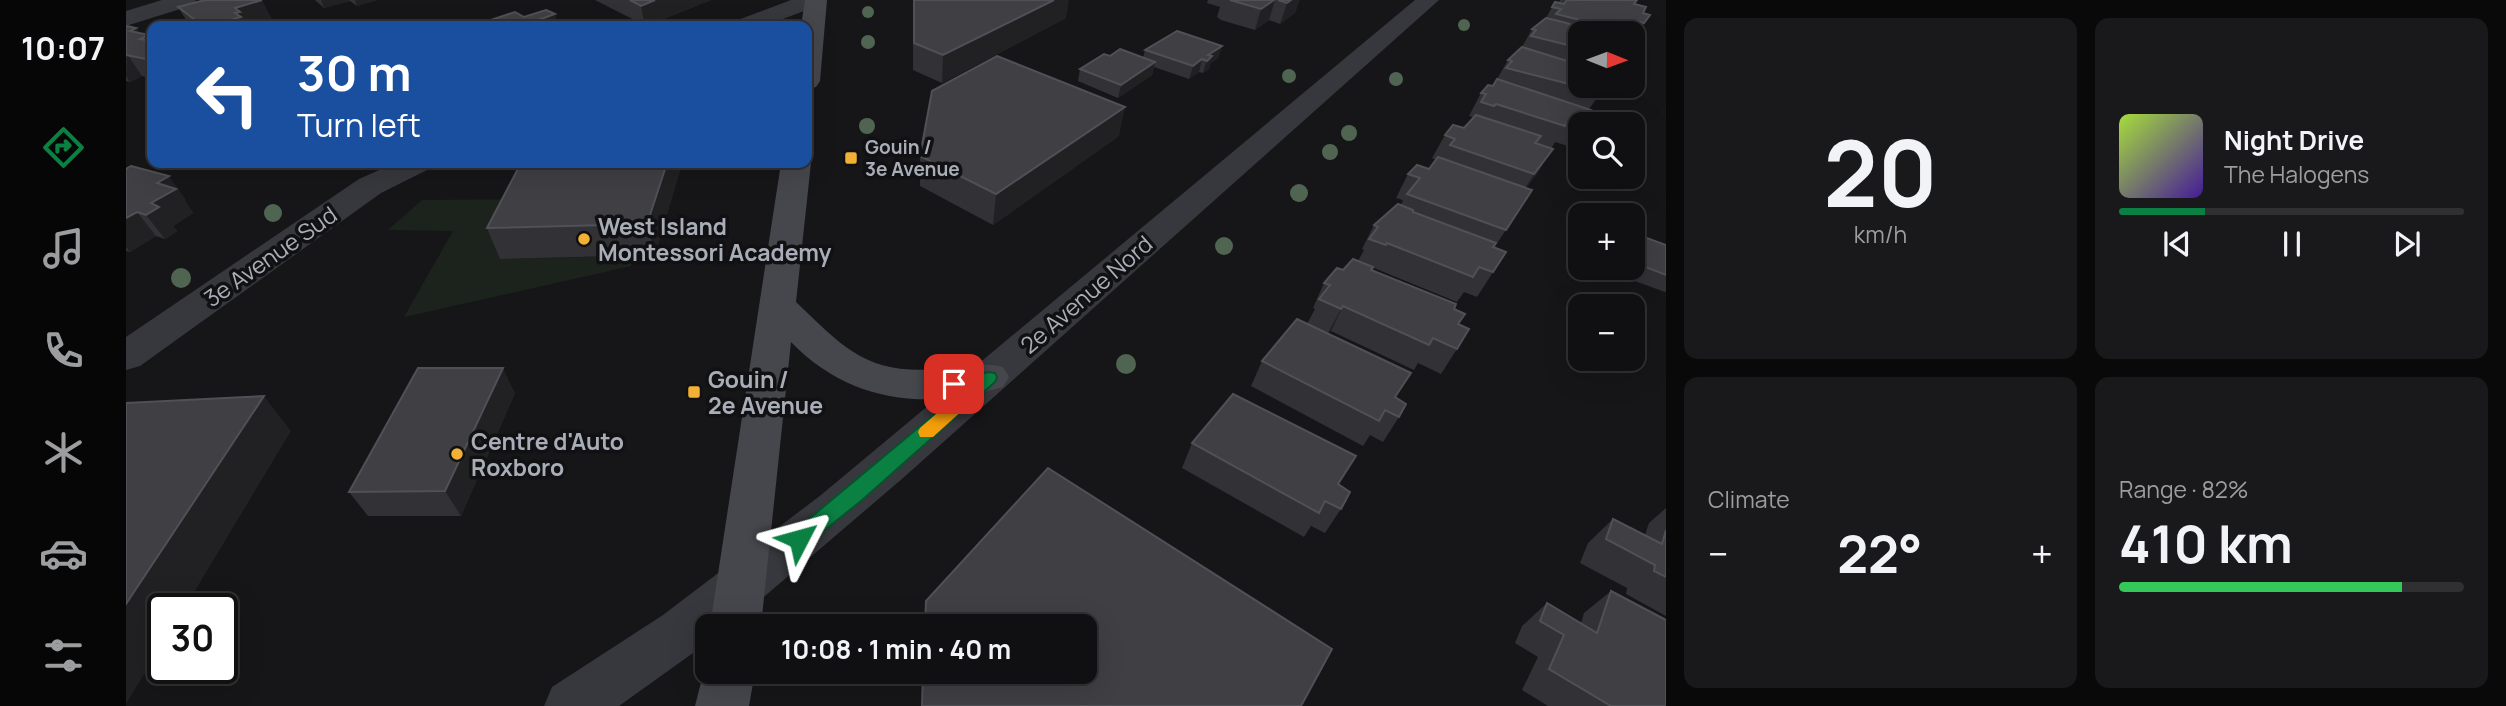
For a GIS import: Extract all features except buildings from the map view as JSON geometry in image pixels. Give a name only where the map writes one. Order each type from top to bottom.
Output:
[{"type":"main road","points":[[812,23],[814,0]]},
{"type":"main road","points":[[738,605],[795,168]]},
{"type":"main road","points":[[778,306],[828,354],[843,366],[862,374],[892,382],[923,385],[954,384],[989,377]]},
{"type":"main road","points":[[722,706],[726,684]]},
{"type":"street","points":[[126,19],[185,0]]},
{"type":"street","points":[[757,21],[814,0]]},
{"type":"street","name":"2e Avenue Nord","points":[[571,706],[738,605],[854,495],[1428,0]]},
{"type":"street","name":"3e Avenue Sud","points":[[126,356],[362,191],[408,168]]},
{"type":"shaded area","points":[[529,199],[501,259],[635,256],[631,266],[404,317],[453,231],[388,230],[422,200]]},
{"type":"slow traffic","points":[[926,432],[970,395]]},
{"type":"place","name":"Gouin / 3e Avenue","points":[[851,158]]},
{"type":"place","name":"West Island Montessori Academy","points":[[584,239]]},
{"type":"place","name":"Gouin / 2e Avenue","points":[[694,392]]},
{"type":"place","name":"Centre d'Auto Roxboro","points":[[457,454]]},
{"type":"route","points":[[799,539],[854,495],[989,377],[954,384]]}]
